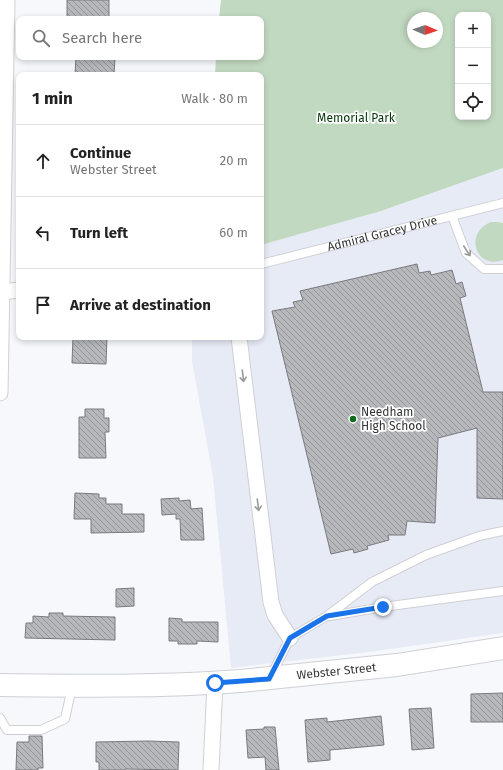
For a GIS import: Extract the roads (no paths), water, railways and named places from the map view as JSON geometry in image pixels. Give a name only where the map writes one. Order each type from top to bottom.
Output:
[{"type":"street","points":[[0,393],[3,49],[7,0]]},
{"type":"street","points":[[2,292],[16,290]]},
{"type":"street","points":[[238,340],[270,596],[275,615],[290,638]]},
{"type":"street","name":"Webster Street","points":[[0,685],[72,686],[215,683],[269,679],[397,665],[503,648]]},
{"type":"street","points":[[211,770],[215,683]]},
{"type":"lane","name":"Admiral Gracey Drive","points":[[264,263],[503,203]]},
{"type":"lane","points":[[452,216],[466,253],[484,269],[503,269]]},
{"type":"lane","points":[[269,679],[290,638],[327,616],[372,582],[426,555],[479,536],[503,531]]},
{"type":"lane","points":[[327,616],[503,591]]},
{"type":"lane","points":[[0,718],[7,730],[41,730],[65,719],[72,686]]},
{"type":"place","name":"Needham High School","points":[[353,419]]},
{"type":"park label","name":"Memorial Park","points":[[356,118]]}]
